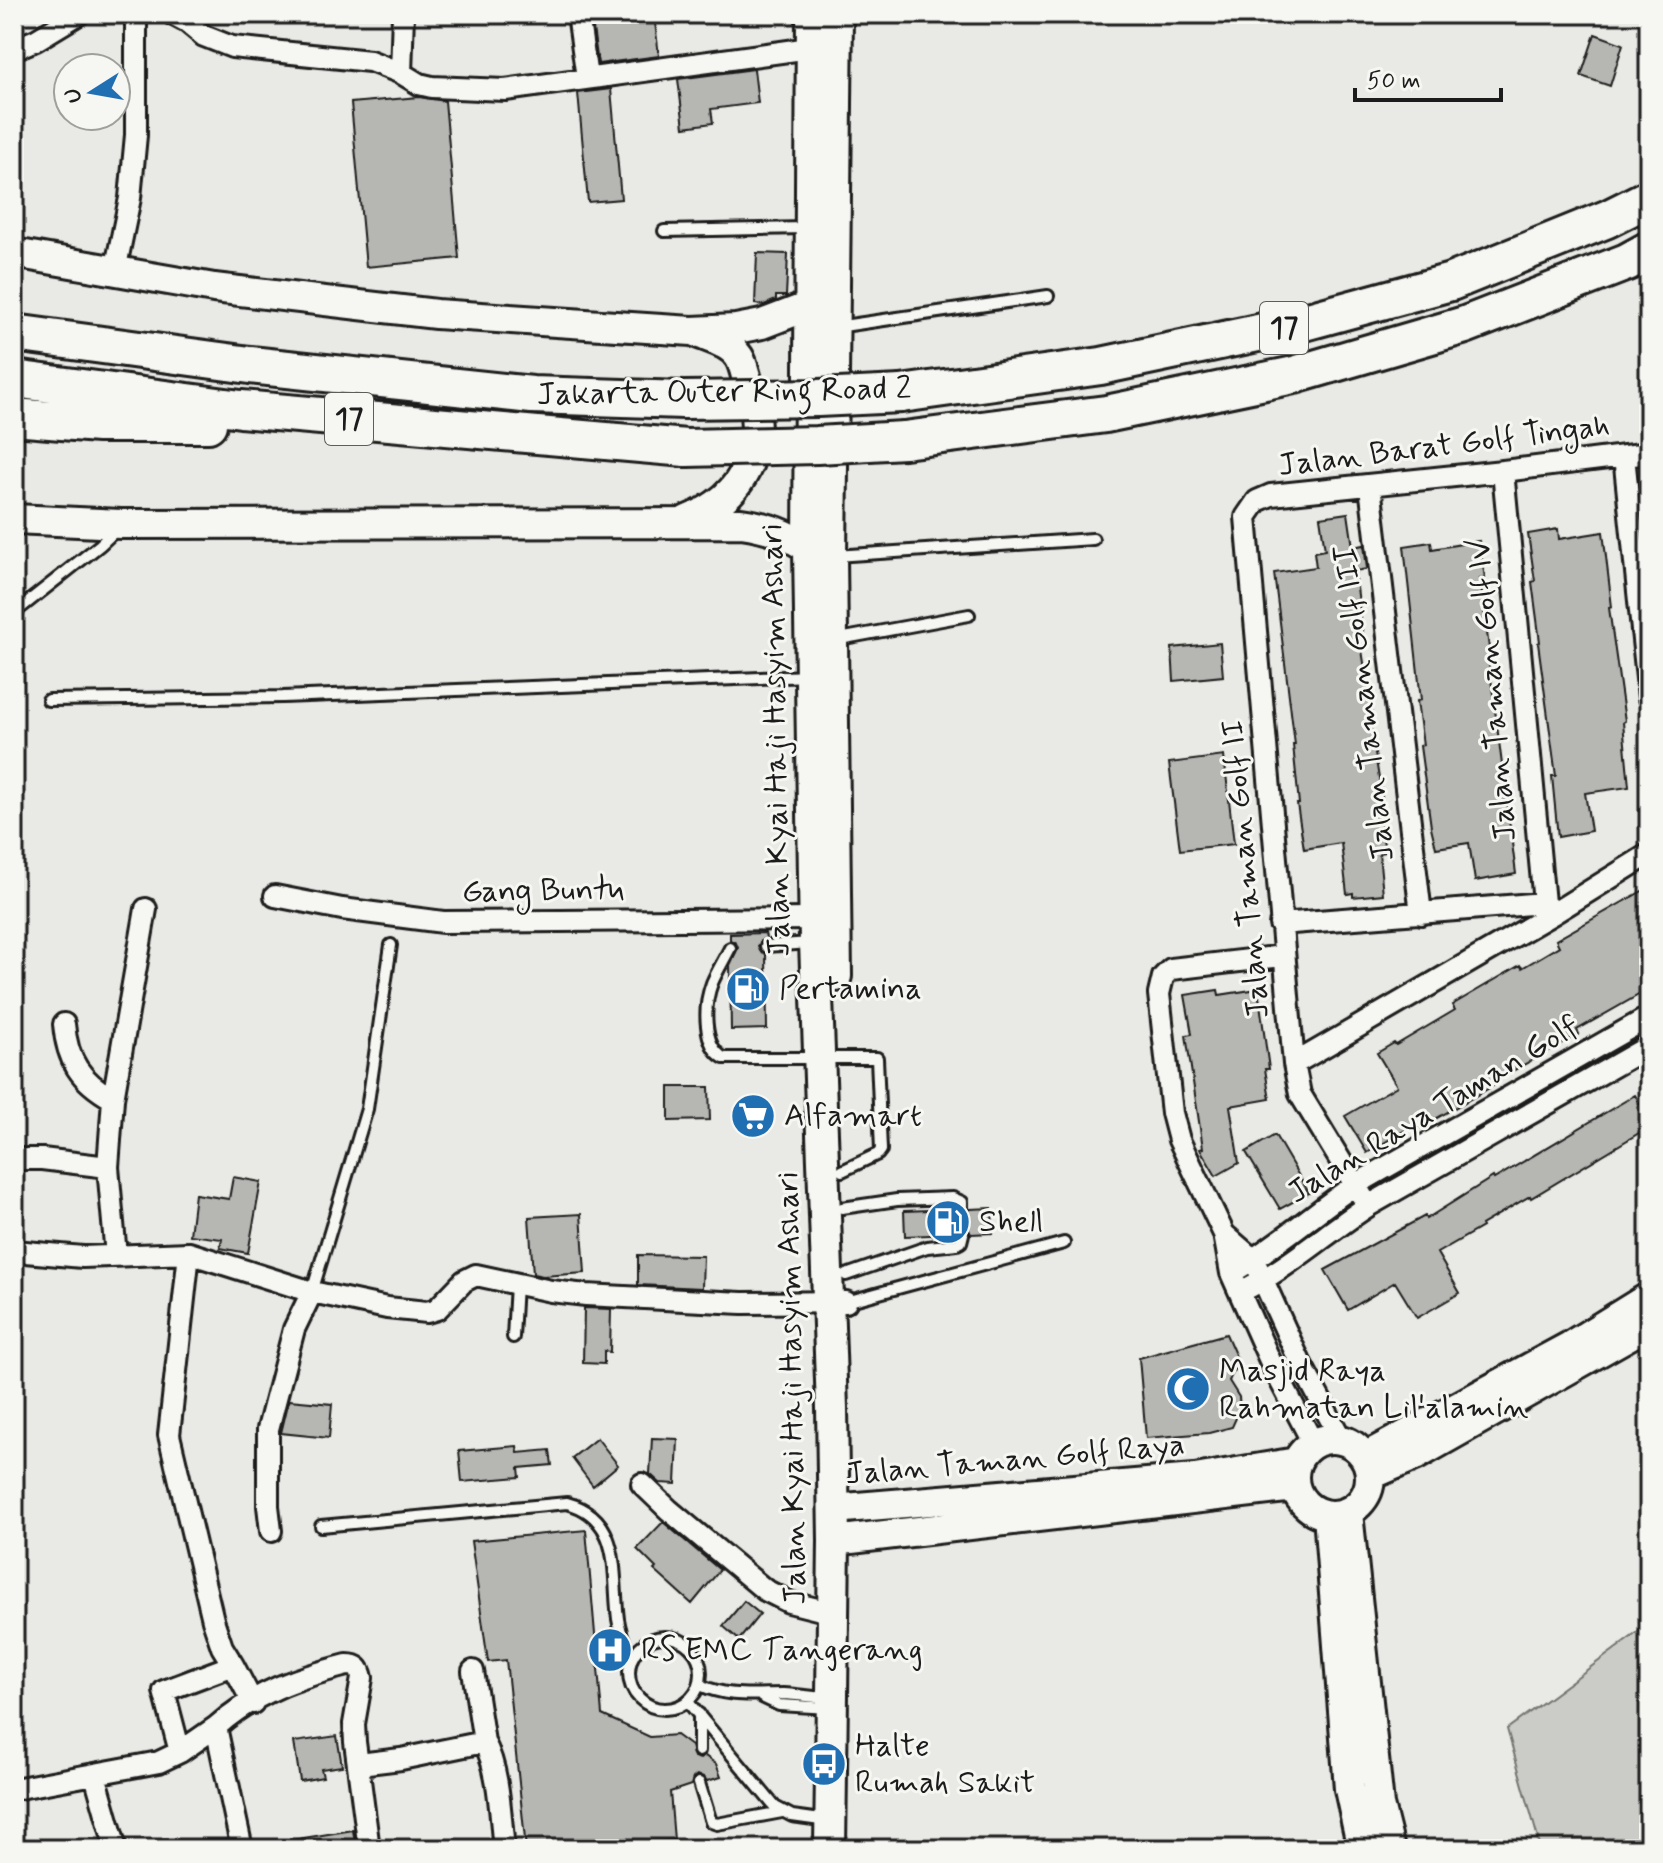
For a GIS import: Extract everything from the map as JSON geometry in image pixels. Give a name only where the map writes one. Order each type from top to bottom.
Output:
[{"type":"highway","name":"Jakarta Outer Ring Road 2","points":[[14,333],[250,365],[532,395],[684,400],[901,394],[1101,366],[1286,327],[1451,282],[1607,219],[1649,198]]},
{"type":"highway","name":"Jakarta Outer Ring Road 2","points":[[14,379],[241,409],[686,448],[904,440],[1106,414],[1294,375],[1465,325],[1627,262],[1649,250]]},
{"type":"highway","points":[[14,307],[416,382]]},
{"type":"highway","points":[[14,417],[98,424],[406,425]]},
{"type":"main road","name":"Jalan Kyai Haji Hasyim Ashari","points":[[812,14],[809,306],[820,553],[832,640],[822,934]]},
{"type":"main road","name":"Jalan Kyai Haji Hasyim Ashari","points":[[837,14],[834,328],[811,676],[840,1293]]},
{"type":"main road","name":"Jalan Kyai Haji Hasyim Ashari","points":[[828,1060],[842,1171],[840,1293],[845,1849]]},
{"type":"main road","name":"Jalan Kyai Haji Hasyim Ashari","points":[[826,1830],[833,1613],[842,1540]]},
{"type":"street","points":[[14,49],[36,40],[79,14]]},
{"type":"street","points":[[115,271],[130,198],[136,135],[136,14]]},
{"type":"street","points":[[172,14],[204,36],[232,47],[370,61],[432,87],[505,90],[810,48]]},
{"type":"street","points":[[401,73],[403,14]]},
{"type":"street","points":[[578,14],[587,78]]},
{"type":"street","points":[[14,253],[214,288],[436,314],[692,331],[762,324],[809,306]]},
{"type":"street","points":[[680,523],[707,513],[729,495],[745,472],[755,446],[757,418],[739,356],[724,344],[692,331]]},
{"type":"street","name":"Jalan Barat Golf Tingah","points":[[1249,508],[1271,495],[1649,453]]},
{"type":"street","points":[[1624,456],[1649,698]]},
{"type":"street","name":"Jalan Taman Golf IV","points":[[1503,471],[1549,908]]},
{"type":"street","name":"Jalan Taman Golf III","points":[[1370,486],[1421,914]]},
{"type":"street","name":"Jalan Taman Golf II","points":[[1249,508],[1244,526],[1294,1064],[1300,1094],[1368,1206]]},
{"type":"street","points":[[14,519],[121,524],[741,523],[768,527],[790,535],[820,553]]},
{"type":"street","points":[[1294,1064],[1549,908],[1649,854]]},
{"type":"street","name":"Gang Buntu","points":[[275,896],[342,909],[443,922],[822,934]]},
{"type":"street","points":[[1280,924],[1549,908]]},
{"type":"street","points":[[116,1256],[108,1167],[113,1099],[146,909]]},
{"type":"street","points":[[1283,956],[1171,969],[1163,977],[1159,994],[1172,1113],[1179,1140],[1224,1234],[1231,1273],[1286,1392],[1311,1458]]},
{"type":"street","name":"Jalan Raya Taman Golf","points":[[1231,1273],[1254,1260],[1355,1185],[1649,1017]]},
{"type":"street","points":[[64,1024],[70,1059],[101,1093],[113,1099]]},
{"type":"street","name":"Jalan Raya Taman Golf","points":[[1240,1292],[1265,1281],[1368,1206],[1649,1046]]},
{"type":"street","points":[[14,1159],[108,1167]]},
{"type":"street","points":[[1224,1234],[1254,1260],[1309,1379],[1311,1458],[1307,1506],[1338,1514],[1360,1504],[1369,1490],[1368,1466],[1355,1446],[1311,1458]]},
{"type":"street","points":[[14,1251],[83,1257],[189,1253],[312,1292],[387,1308],[427,1312],[437,1309],[464,1281],[476,1275],[586,1295],[742,1303],[840,1293]]},
{"type":"street","points":[[189,1253],[169,1435],[213,1620],[222,1647],[253,1703]]},
{"type":"street","points":[[271,1531],[268,1429],[294,1329],[312,1292]]},
{"type":"street","points":[[1368,1466],[1649,1297]]},
{"type":"street","points":[[1368,1466],[1415,1456],[1649,1324]]},
{"type":"street","points":[[1286,1392],[1309,1379]]},
{"type":"street","name":"Jalan Taman Golf Raya","points":[[842,1508],[1195,1479],[1311,1458]]},
{"type":"street","name":"Jalan Taman Golf Raya","points":[[842,1540],[1311,1458]]},
{"type":"street","points":[[642,1484],[765,1590],[789,1602],[833,1613]]},
{"type":"street","points":[[1338,1514],[1349,1789],[1362,1849]]},
{"type":"street","points":[[1338,1514],[1379,1805],[1390,1849]]},
{"type":"street","points":[[180,1752],[159,1690],[233,1665]]},
{"type":"street","points":[[14,1789],[159,1762],[180,1752],[231,1713],[288,1682],[356,1665],[361,1670],[362,1678],[354,1724],[369,1849]]},
{"type":"street","points":[[473,1671],[484,1742],[494,1777],[504,1849]]},
{"type":"street","points":[[216,1727],[242,1849]]},
{"type":"street","points":[[359,1764],[484,1742]]},
{"type":"street","points":[[95,1775],[116,1849]]},
{"type":"lane","points":[[664,231],[811,228]]},
{"type":"lane","points":[[834,328],[1048,296]]},
{"type":"lane","points":[[14,613],[100,545],[121,524]]},
{"type":"lane","points":[[820,553],[1093,539]]},
{"type":"lane","points":[[832,640],[969,615]]},
{"type":"lane","points":[[48,700],[283,697],[811,676]]},
{"type":"lane","points":[[766,946],[822,934]]},
{"type":"lane","points":[[312,1292],[367,1109],[391,945]]},
{"type":"lane","points":[[730,948],[708,998],[709,1040],[716,1054],[724,1058],[877,1058],[882,1145],[878,1154],[842,1171]]},
{"type":"lane","points":[[842,1208],[897,1200],[953,1198],[962,1202],[962,1209]]},
{"type":"lane","points":[[840,1293],[927,1247],[957,1244],[961,1242],[963,1234]]},
{"type":"lane","points":[[840,1293],[1064,1243]]},
{"type":"lane","points":[[513,1337],[516,1284]]},
{"type":"lane","points":[[321,1526],[567,1503],[580,1506],[593,1515],[605,1530],[613,1551],[618,1618],[631,1661]]},
{"type":"lane","points":[[663,1636],[678,1638],[690,1646],[698,1657],[702,1671],[700,1685],[688,1702],[668,1710],[653,1708],[641,1700],[633,1689],[629,1675],[631,1661],[638,1648],[650,1640],[663,1636]]},
{"type":"lane","points":[[700,1685],[726,1694],[760,1696],[779,1705],[831,1703]]},
{"type":"lane","points":[[688,1702],[782,1812],[826,1830]]},
{"type":"lane","points":[[699,1714],[699,1751]]},
{"type":"lane","points":[[699,1783],[711,1822],[717,1824],[782,1812]]},
{"type":"shaded area","points":[[1649,1624],[1649,1849],[1541,1849],[1507,1729]]},
{"type":"building","points":[[591,14],[654,14],[659,56],[598,64]]},
{"type":"building","points":[[1595,34],[1623,44],[1610,86],[1581,76]]},
{"type":"building","points":[[754,69],[758,103],[711,109],[713,123],[684,127],[678,79]]},
{"type":"building","points":[[611,89],[621,199],[588,202],[578,93]]},
{"type":"building","points":[[419,97],[445,101],[459,258],[366,267],[351,103]]},
{"type":"building","points":[[757,253],[788,254],[786,296],[776,296],[776,300],[764,305],[755,304]]},
{"type":"building","points":[[1348,513],[1353,547],[1364,545],[1367,569],[1355,571],[1363,636],[1360,637],[1373,721],[1370,722],[1384,810],[1379,811],[1385,852],[1379,853],[1383,894],[1353,897],[1353,893],[1347,894],[1341,843],[1304,849],[1274,573],[1316,567],[1314,552],[1325,550],[1320,517]]},
{"type":"building","points":[[1558,529],[1559,539],[1603,532],[1612,607],[1609,608],[1625,721],[1629,787],[1585,793],[1591,831],[1558,837],[1552,776],[1556,776],[1538,643],[1532,582],[1535,581],[1528,534]]},
{"type":"building","points":[[1479,541],[1485,578],[1480,579],[1489,663],[1516,874],[1475,881],[1469,843],[1436,848],[1431,827],[1420,746],[1423,745],[1417,701],[1421,700],[1404,546],[1431,542],[1432,549]]},
{"type":"building","points":[[1220,643],[1223,676],[1174,681],[1172,648]]},
{"type":"building","points":[[1224,756],[1234,844],[1180,850],[1169,763]]},
{"type":"building","points":[[1644,890],[1649,898],[1649,989],[1577,1030],[1579,1034],[1491,1083],[1493,1086],[1416,1130],[1414,1125],[1367,1153],[1345,1116],[1397,1086],[1377,1053],[1455,1010],[1452,1005],[1559,946],[1556,940]]},
{"type":"building","name":"Pertamina","points":[[765,933],[766,938],[758,946],[766,954],[767,1029],[731,1030],[730,965],[738,948],[730,940],[730,934]]},
{"type":"building","points":[[1258,989],[1270,1099],[1230,1106],[1239,1163],[1216,1176],[1200,1149],[1203,1148],[1186,1035],[1192,1034],[1185,995],[1218,990],[1219,995]]},
{"type":"building","points":[[669,1087],[709,1087],[710,1120],[669,1121]]},
{"type":"building","points":[[1635,1095],[1649,1118],[1649,1127],[1437,1253],[1460,1293],[1417,1318],[1395,1282],[1348,1310],[1325,1270],[1425,1216],[1426,1219]]},
{"type":"building","points":[[1275,1135],[1309,1193],[1280,1209],[1246,1152]]},
{"type":"building","points":[[233,1177],[261,1182],[248,1253],[220,1248],[222,1239],[190,1235],[195,1194],[229,1199]]},
{"type":"building","name":"Shell","points":[[992,1208],[993,1233],[971,1234],[968,1228],[962,1226],[955,1234],[905,1236],[904,1211],[954,1209],[957,1215],[963,1217],[970,1209]]},
{"type":"building","points":[[581,1214],[585,1273],[533,1274],[529,1217]]},
{"type":"building","points":[[638,1255],[703,1256],[702,1288],[638,1285]]},
{"type":"building","points":[[584,1308],[611,1309],[610,1352],[604,1351],[604,1364],[583,1363]]},
{"type":"building","name":"Masjid Raya Rahmatan Lil'alamin","points":[[1226,1334],[1238,1361],[1229,1381],[1239,1397],[1240,1409],[1232,1427],[1209,1433],[1146,1438],[1139,1358]]},
{"type":"building","points":[[289,1400],[332,1404],[329,1438],[281,1433]]},
{"type":"building","points":[[597,1438],[618,1465],[593,1486],[572,1458]]},
{"type":"building","points":[[652,1438],[678,1439],[676,1484],[660,1483],[650,1474]]},
{"type":"building","points":[[517,1446],[518,1453],[550,1450],[552,1465],[519,1468],[520,1477],[462,1482],[459,1451]]},
{"type":"building","points":[[663,1522],[720,1570],[692,1604],[654,1570],[656,1568],[637,1549]]},
{"type":"building","points":[[586,1530],[602,1715],[650,1737],[676,1735],[691,1746],[694,1757],[700,1759],[705,1756],[716,1764],[721,1777],[707,1781],[697,1775],[691,1785],[670,1792],[674,1840],[526,1849],[506,1660],[488,1662],[471,1541]]},
{"type":"building","points":[[744,1601],[760,1614],[739,1640],[723,1626]]},
{"type":"building","points":[[337,1736],[342,1766],[321,1769],[323,1777],[300,1781],[294,1742]]},
{"type":"building","points":[[353,1830],[356,1849],[291,1849],[291,1840]]},
{"type":"place","name":"Pertamina","points":[[748,989]]},
{"type":"place","name":"Alfamart","points":[[753,1116]]},
{"type":"place","name":"Shell","points":[[948,1222]]},
{"type":"place","name":"Masjid Raya Rahmatan Lil'alamin","points":[[1188,1389]]},
{"type":"place","name":"RS EMC Tangerang","points":[[610,1650]]},
{"type":"place","name":"Halte Rumah Sakit","points":[[824,1764]]}]
